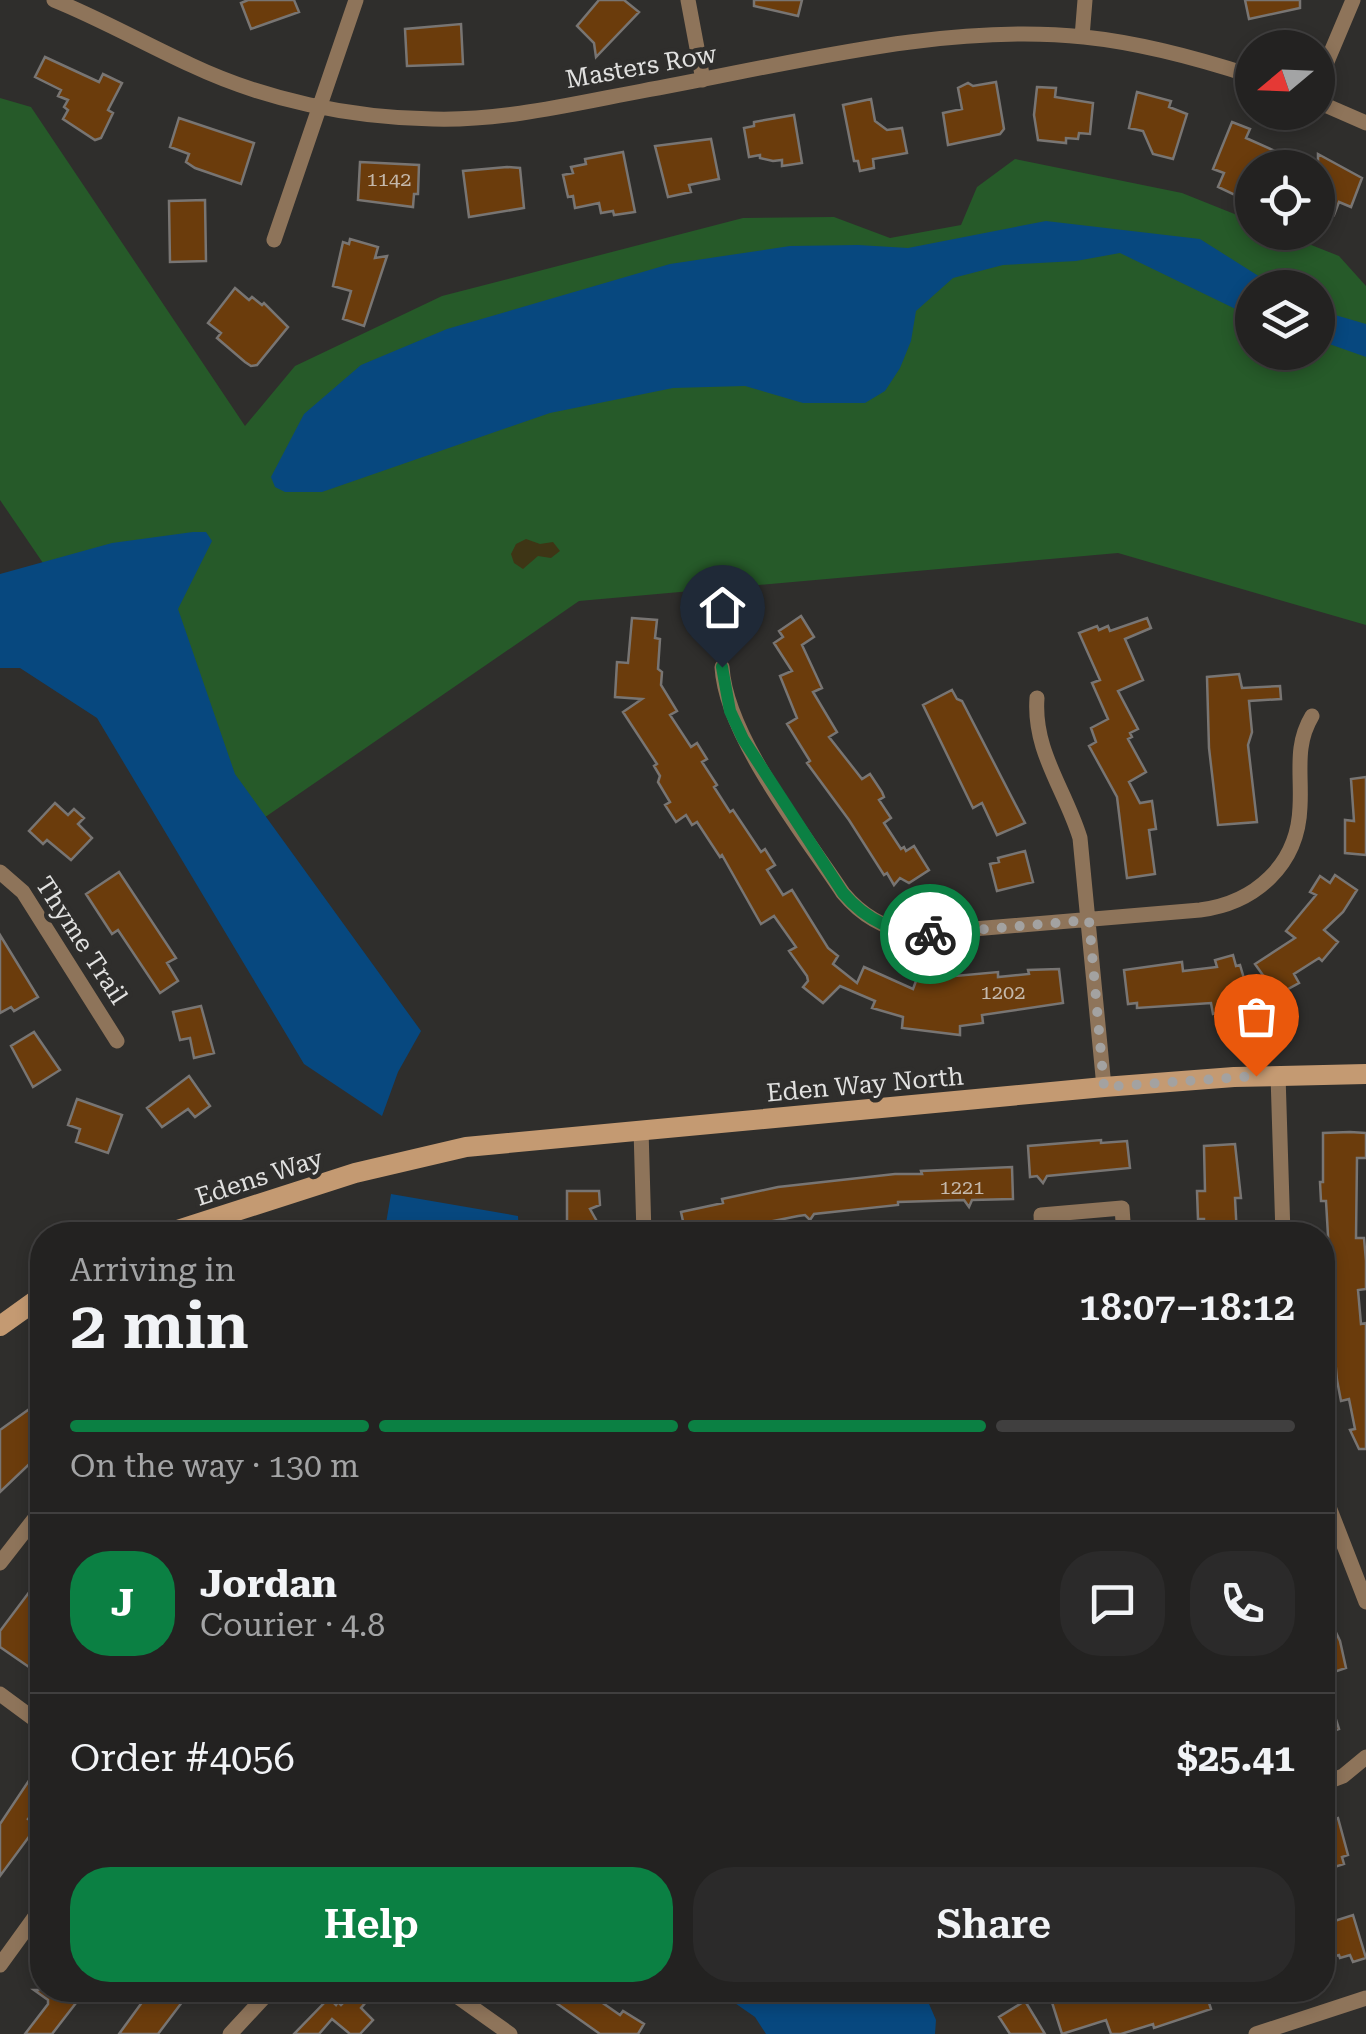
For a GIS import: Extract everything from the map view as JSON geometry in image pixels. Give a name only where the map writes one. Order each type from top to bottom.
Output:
[{"type":"street","name":"Masters Row","points":[[54,0],[232,83],[381,116],[481,118],[526,112],[967,36],[1082,37],[1146,46],[1235,71]]},
{"type":"street","points":[[274,240],[356,0]]},
{"type":"street","points":[[688,0],[704,80]]},
{"type":"street","points":[[1082,37],[1085,0]]},
{"type":"street","points":[[1335,43],[1353,0]]},
{"type":"street","points":[[1335,109],[1366,123]]},
{"type":"street","points":[[722,667],[730,711],[743,739],[854,906],[887,927],[914,934],[1218,908],[1257,890],[1284,862],[1296,833],[1300,744],[1312,716]]},
{"type":"street","points":[[1037,698],[1036,730],[1042,753],[1072,812],[1080,838],[1104,1087]]},
{"type":"street","name":"Thyme Trail","points":[[0,872],[24,892],[117,1041]]},
{"type":"street","name":"Eden Way North","points":[[371,1168],[466,1147],[642,1129],[1104,1087],[1278,1075],[1366,1074]]},
{"type":"street","points":[[1278,1075],[1283,1222]]},
{"type":"street","points":[[642,1129],[644,1222]]},
{"type":"street","name":"Edens Way","points":[[203,1222],[371,1168]]},
{"type":"street","points":[[1041,1222],[1040,1215],[1122,1208],[1123,1222]]},
{"type":"street","points":[[0,1326],[30,1305]]},
{"type":"street","points":[[1335,1522],[1366,1602]]},
{"type":"street","points":[[0,1563],[30,1524]]},
{"type":"street","points":[[0,1694],[30,1715]]},
{"type":"street","points":[[1335,1779],[1366,1757]]},
{"type":"street","points":[[0,1965],[30,1924]]},
{"type":"street","points":[[1256,2034],[1366,1998]]},
{"type":"street","points":[[230,2034],[260,2002]]},
{"type":"street","points":[[465,2002],[510,2034]]},
{"type":"green space","points":[[0,98],[31,107],[245,426],[295,366],[442,296],[743,218],[834,217],[890,238],[961,225],[977,187],[1015,159],[1182,193],[1235,214],[1235,250],[1324,250],[1339,256],[1366,286],[1366,625],[1118,553],[579,601],[232,840],[0,500]]},
{"type":"sand","points":[[526,539],[540,544],[553,542],[560,551],[551,558],[538,556],[523,569],[514,563],[511,554],[516,544]]},
{"type":"water","points":[[1046,221],[1200,239],[1249,270],[1235,270],[1235,309],[1120,253],[1076,261],[1003,265],[953,278],[916,311],[911,341],[900,368],[885,391],[865,403],[803,403],[745,386],[673,388],[550,413],[322,492],[285,492],[275,487],[271,477],[304,414],[361,365],[447,329],[670,264],[790,246],[908,248]]},
{"type":"water","points":[[1335,315],[1366,324],[1366,357],[1335,346]]},
{"type":"water","points":[[206,532],[212,541],[178,609],[235,774],[421,1031],[398,1072],[382,1116],[304,1064],[97,718],[20,668],[0,668],[0,574],[112,543]]},
{"type":"water","points":[[391,1194],[518,1216],[518,1222],[386,1222]]},
{"type":"water","points":[[733,2002],[928,2002],[936,2020],[935,2034],[766,2034],[755,2017]]},
{"type":"building","points":[[294,0],[299,12],[251,29],[241,3]]},
{"type":"building","points":[[599,0],[624,0],[639,12],[596,57],[594,43],[577,26]]},
{"type":"building","points":[[754,0],[802,0],[798,16],[754,6]]},
{"type":"building","points":[[1245,0],[1300,0],[1300,8],[1249,19]]},
{"type":"building","points":[[461,24],[463,64],[407,66],[405,29]]},
{"type":"building","points":[[45,57],[99,82],[103,74],[122,83],[108,110],[113,113],[101,138],[95,140],[63,119],[68,100],[58,96],[61,90],[35,77]]},
{"type":"building","points":[[996,82],[1004,129],[1000,134],[948,145],[943,113],[962,109],[958,88],[968,83],[973,86]]},
{"type":"building","points":[[1037,87],[1056,88],[1055,97],[1093,103],[1090,134],[1079,133],[1078,139],[1066,138],[1066,143],[1038,140],[1034,115]]},
{"type":"building","points":[[1137,92],[1171,101],[1169,107],[1187,114],[1173,159],[1153,154],[1143,131],[1129,128]]},
{"type":"building","points":[[871,99],[875,121],[887,130],[902,128],[907,153],[873,159],[874,168],[860,171],[858,161],[854,161],[843,105]]},
{"type":"building","points":[[794,115],[802,163],[782,166],[782,160],[749,157],[744,128],[754,126],[754,122]]},
{"type":"building","points":[[179,118],[254,143],[241,184],[195,168],[186,162],[189,154],[170,147]]},
{"type":"building","points":[[1232,122],[1235,130],[1250,130],[1246,138],[1273,150],[1235,150],[1235,195],[1218,187],[1224,173],[1213,169]]},
{"type":"building","points":[[711,139],[719,179],[689,185],[691,192],[668,197],[655,146]]},
{"type":"building","points":[[623,152],[635,212],[601,213],[599,203],[575,208],[563,175],[573,173],[571,167],[586,164],[585,159]]},
{"type":"building","points":[[360,162],[419,165],[418,194],[414,194],[413,207],[358,200]]},
{"type":"building","points":[[1335,163],[1362,178],[1351,207],[1339,202],[1335,212]]},
{"type":"building","points":[[520,168],[524,208],[469,217],[463,171]]},
{"type":"building","points":[[205,200],[206,261],[170,262],[169,201]]},
{"type":"building","points":[[350,239],[378,247],[375,258],[387,256],[364,326],[343,319],[351,291],[333,286],[343,242],[349,244]]},
{"type":"building","points":[[235,288],[249,300],[252,297],[264,303],[288,327],[257,365],[245,362],[217,338],[221,333],[208,323]]},
{"type":"building","points":[[801,616],[814,637],[802,645],[822,688],[813,692],[837,732],[829,737],[862,779],[870,774],[884,797],[879,800],[891,818],[884,823],[901,849],[906,851],[914,846],[929,870],[909,883],[900,878],[894,885],[887,873],[884,875],[807,763],[810,761],[787,724],[797,718],[780,676],[792,671],[774,643],[783,637],[779,631]]},
{"type":"building","points":[[632,618],[657,620],[655,638],[660,639],[661,685],[677,711],[670,715],[691,747],[697,743],[707,759],[702,762],[730,812],[733,810],[761,852],[765,849],[775,865],[767,870],[783,895],[792,890],[828,948],[838,956],[833,964],[857,983],[864,967],[913,989],[919,973],[944,977],[998,972],[998,977],[1029,974],[1028,970],[1059,969],[1063,1003],[982,1015],[983,1023],[960,1026],[960,1035],[902,1028],[903,1017],[872,1008],[875,1001],[840,986],[823,1003],[803,987],[807,976],[789,951],[796,947],[774,916],[761,924],[722,855],[697,822],[692,825],[686,815],[676,822],[665,805],[670,802],[658,782],[660,776],[654,766],[657,764],[623,712],[642,699],[615,697],[617,662],[628,663]]},
{"type":"building","points":[[1147,618],[1151,628],[1125,639],[1143,680],[1118,691],[1138,729],[1128,739],[1146,772],[1129,782],[1140,803],[1152,801],[1156,829],[1149,830],[1155,874],[1127,878],[1117,797],[1089,746],[1096,742],[1091,728],[1108,719],[1092,683],[1100,680],[1079,633],[1097,626],[1099,630],[1108,626],[1110,631]]},
{"type":"building","points":[[1239,674],[1242,688],[1280,686],[1281,699],[1249,701],[1252,732],[1248,745],[1257,822],[1218,825],[1209,748],[1207,677]]},
{"type":"building","points":[[952,690],[962,701],[1025,823],[997,835],[982,803],[973,808],[923,705]]},
{"type":"building","points":[[1366,777],[1366,855],[1345,853],[1345,820],[1354,821],[1351,779]]},
{"type":"building","points":[[55,803],[68,815],[74,809],[84,818],[78,824],[92,838],[71,860],[29,831]]},
{"type":"building","points":[[1025,851],[1033,882],[997,891],[990,864]]},
{"type":"building","points":[[119,872],[176,958],[167,963],[178,981],[160,993],[118,930],[112,934],[86,894]]},
{"type":"building","points":[[1335,875],[1357,890],[1343,912],[1324,930],[1338,942],[1322,961],[1319,958],[1294,974],[1299,983],[1277,995],[1255,964],[1295,938],[1286,931],[1316,895],[1310,892],[1320,876],[1330,883]]},
{"type":"building","points":[[0,935],[38,997],[14,1011],[11,1007],[0,1013]]},
{"type":"building","points":[[1233,955],[1251,1002],[1213,1014],[1211,1003],[1137,1008],[1137,1003],[1128,1004],[1124,970],[1182,962],[1183,971],[1217,967],[1215,960]]},
{"type":"building","points":[[201,1006],[214,1053],[194,1058],[190,1038],[180,1040],[173,1012]]},
{"type":"building","points":[[34,1032],[60,1070],[33,1087],[11,1046]]},
{"type":"building","points":[[189,1076],[210,1106],[195,1117],[188,1109],[162,1127],[147,1108]]},
{"type":"building","points":[[77,1099],[122,1115],[108,1153],[76,1142],[80,1129],[68,1125]]},
{"type":"building","points":[[1323,1133],[1366,1133],[1366,1158],[1357,1158],[1356,1238],[1364,1238],[1366,1261],[1366,1289],[1358,1290],[1361,1324],[1366,1323],[1366,1449],[1359,1449],[1350,1430],[1355,1429],[1349,1399],[1341,1401],[1337,1380],[1335,1222],[1327,1222],[1326,1201],[1321,1201]]},
{"type":"building","points":[[1127,1141],[1130,1168],[1047,1176],[1043,1183],[1037,1176],[1030,1177],[1028,1146]]},
{"type":"building","points":[[1235,1144],[1241,1198],[1235,1198],[1236,1222],[1198,1219],[1197,1191],[1205,1191],[1204,1146]]},
{"type":"building","points":[[1012,1167],[1013,1199],[972,1200],[969,1207],[964,1200],[898,1202],[814,1214],[810,1220],[805,1215],[769,1222],[683,1222],[681,1212],[778,1187],[922,1174],[921,1171]]},
{"type":"building","points":[[567,1191],[599,1191],[600,1205],[590,1209],[597,1222],[567,1222]]},
{"type":"building","points":[[30,1409],[30,1463],[0,1492],[0,1430]]},
{"type":"building","points":[[30,1591],[29,1667],[0,1647],[0,1631]]},
{"type":"building","points":[[1335,1630],[1340,1641],[1346,1668],[1335,1672]]},
{"type":"building","points":[[30,1779],[30,1840],[0,1876],[0,1824]]},
{"type":"building","points":[[1338,1818],[1348,1855],[1342,1857],[1344,1864],[1335,1867]]},
{"type":"building","points":[[1353,1915],[1366,1958],[1353,1962],[1350,1955],[1335,1956],[1335,1921]]},
{"type":"building","points":[[77,2002],[52,2034],[25,2034],[48,2004]]},
{"type":"building","points":[[142,2002],[182,2002],[158,2034],[119,2034]]},
{"type":"building","points":[[325,2002],[341,2005],[366,2002],[361,2008],[373,2020],[360,2034],[350,2034],[332,2019],[319,2034],[294,2034]]},
{"type":"building","points":[[555,2002],[601,2002],[644,2024],[638,2034],[600,2034]]},
{"type":"building","points":[[1026,2002],[1045,2034],[1010,2034],[999,2017]]},
{"type":"building","points":[[1052,2002],[1209,2002],[1211,2009],[1154,2028],[1153,2024],[1121,2034],[1111,2034],[1106,2020],[1062,2034]]},
{"type":"way so far","points":[[930,934],[1089,920],[1104,1087],[1256,1076]]},
{"type":"route","points":[[722,667],[730,711],[743,739],[843,893],[878,923],[903,932],[930,934]]}]
